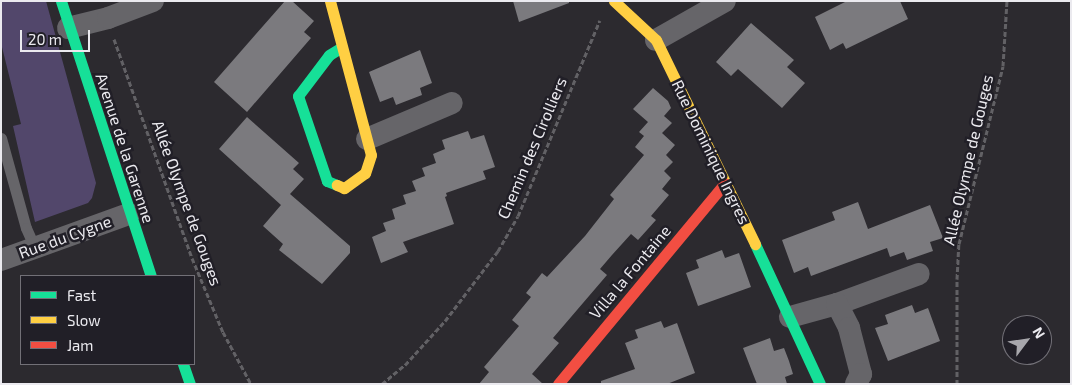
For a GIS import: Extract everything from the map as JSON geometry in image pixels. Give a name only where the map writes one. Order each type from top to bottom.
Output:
[{"type":"street","name":"Avenue de la Garenne","points":[[61,1],[68,28],[151,275]]},
{"type":"street","points":[[68,28],[108,18],[153,1]]},
{"type":"street","points":[[330,1],[371,155],[366,172],[344,188],[327,181],[298,96],[329,55],[342,47]]},
{"type":"street","name":"Rue Dominique Ingres","points":[[614,1],[656,40],[790,317],[820,384]]},
{"type":"street","points":[[656,40],[725,1]]},
{"type":"street","points":[[367,139],[452,104]]},
{"type":"street","name":"Villa la Fontaine","points":[[559,383],[726,183]]},
{"type":"street","name":"Rue du Cygne","points":[[1,260],[129,214]]},
{"type":"street","points":[[790,317],[837,304],[918,274]]},
{"type":"street","points":[[837,304],[849,328],[861,374],[856,384]]},
{"type":"street","points":[[183,365],[190,384]]},
{"type":"lane","points":[[1,138],[26,228],[34,248]]},
{"type":"path","name":"Allée Olympe de Gouges","points":[[957,384],[959,244],[1003,66],[1006,1]]},
{"type":"path","name":"Chemin des Cirolliers","points":[[382,384],[405,364],[445,321],[498,251],[518,216],[600,18]]},
{"type":"path","name":"Allée Olympe de Gouges","points":[[112,33],[192,258],[222,332],[251,384]]},
{"type":"shaded area","points":[[1,1],[46,1],[96,183],[92,198],[88,203],[35,222],[13,126],[21,124],[1,43]]},
{"type":"building","points":[[285,1],[292,1],[314,21],[304,32],[311,38],[247,112],[214,82]]},
{"type":"building","points":[[513,1],[569,1],[569,3],[519,22]]},
{"type":"building","points":[[847,1],[900,1],[908,19],[846,49],[843,43],[830,50],[815,17]]},
{"type":"building","points":[[751,23],[794,60],[787,67],[805,83],[782,108],[738,69],[731,76],[716,62]]},
{"type":"building","points":[[420,50],[432,83],[420,88],[422,95],[396,105],[393,97],[380,102],[369,72]]},
{"type":"building","points":[[653,88],[668,101],[671,108],[664,116],[672,123],[662,133],[675,145],[666,155],[673,162],[664,171],[671,178],[662,189],[669,195],[651,216],[656,220],[638,240],[631,234],[600,269],[607,275],[553,338],[559,343],[532,374],[543,384],[479,384],[489,372],[484,367],[519,326],[512,320],[531,297],[526,293],[542,273],[547,277],[585,236],[614,199],[610,195],[644,155],[635,147],[644,136],[639,132],[648,122],[633,109]]},
{"type":"building","points":[[247,117],[299,163],[293,169],[304,179],[290,194],[350,246],[350,253],[322,284],[279,250],[283,244],[263,226],[281,205],[219,149]]},
{"type":"building","points":[[468,131],[471,139],[484,135],[495,167],[483,171],[486,179],[446,193],[447,196],[445,197],[454,224],[403,242],[408,252],[381,263],[372,237],[386,231],[383,223],[395,219],[392,209],[406,204],[403,195],[416,191],[412,181],[425,176],[422,168],[436,163],[433,154],[445,149],[442,140]]},
{"type":"building","points":[[858,202],[868,229],[930,205],[943,238],[930,242],[933,251],[907,260],[904,252],[890,257],[887,248],[811,276],[808,267],[794,273],[782,240],[835,220],[832,212]]},
{"type":"building","points":[[722,250],[725,258],[739,253],[751,287],[698,306],[686,273],[699,268],[696,260]]},
{"type":"building","points":[[912,305],[915,313],[928,308],[940,341],[888,361],[875,328],[888,324],[885,315]]},
{"type":"building","points":[[661,321],[664,328],[677,323],[695,373],[667,384],[601,384],[601,381],[635,369],[625,343],[638,338],[635,330]]},
{"type":"building","points":[[770,338],[774,351],[784,348],[789,361],[793,374],[785,377],[787,384],[757,384],[743,348]]},
{"type":"traffic: fast","points":[[61,1],[151,275]]},
{"type":"traffic: fast","points":[[337,185],[327,181],[298,96],[329,55],[342,47]]},
{"type":"traffic: fast","points":[[755,244],[820,384]]},
{"type":"traffic: fast","points":[[183,365],[190,384]]},
{"type":"traffic: slow","points":[[330,1],[371,155],[365,173],[344,188],[337,185]]},
{"type":"traffic: slow","points":[[614,1],[656,40],[755,244]]},
{"type":"traffic: jam","points":[[558,384],[725,183]]}]
